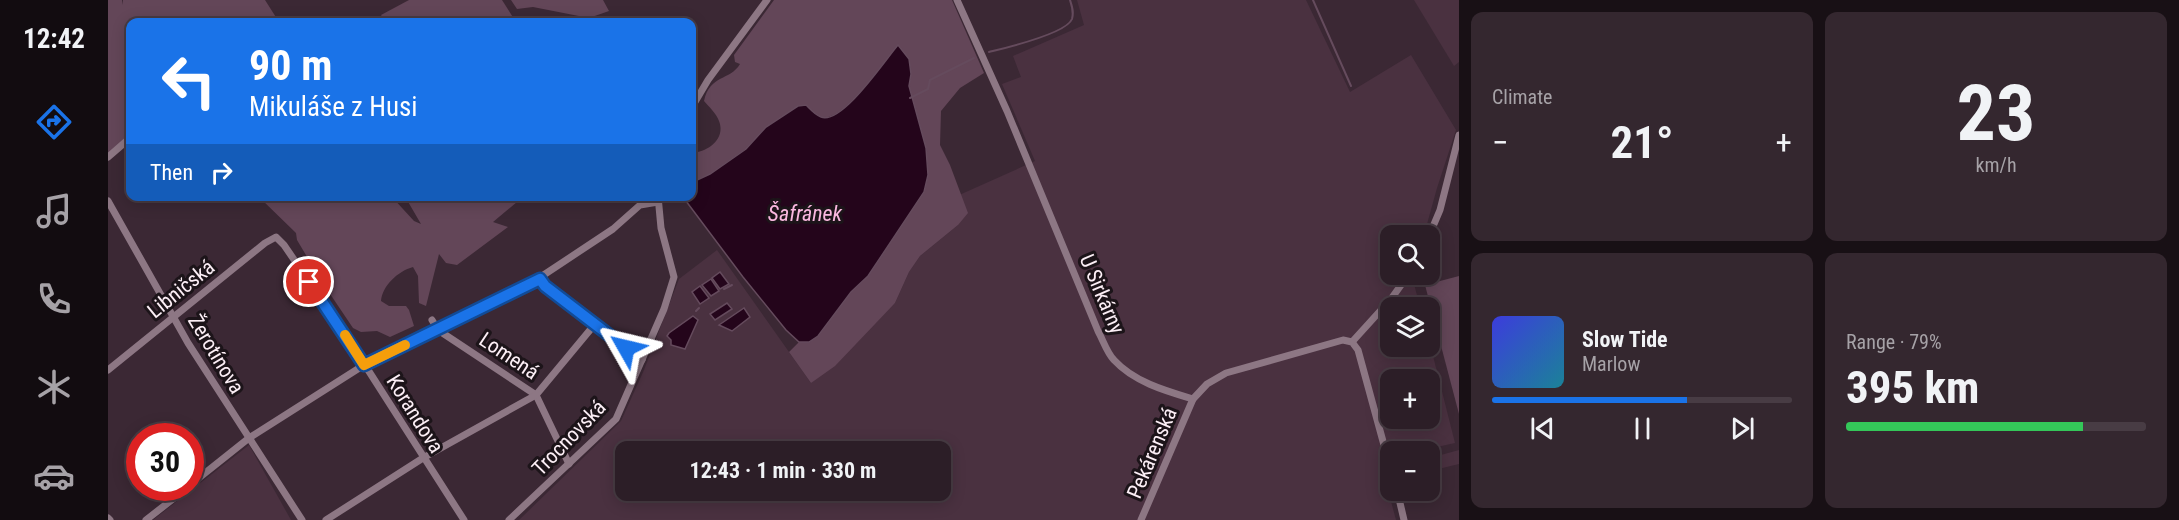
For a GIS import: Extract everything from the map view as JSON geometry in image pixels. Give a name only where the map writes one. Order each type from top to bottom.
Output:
[{"type":"street","points":[[696,100],[708,80],[767,0]]},
{"type":"street","name":"U Sirkárny","points":[[957,0],[1007,111],[1098,331],[1113,359],[1127,371],[1155,387],[1193,399]]},
{"type":"street","points":[[1434,225],[1440,210],[1459,135]]},
{"type":"street","points":[[108,157],[126,141]]},
{"type":"street","name":"Žerotínova","points":[[108,201],[188,343],[302,520]]},
{"type":"street","points":[[204,474],[249,438],[364,365],[540,279],[604,235],[640,205],[652,201]]},
{"type":"street","name":"Trocnovská","points":[[509,520],[616,419],[664,309],[674,277],[661,228],[658,201]]},
{"type":"street","name":"Libničská","points":[[108,370],[265,243],[276,237]]},
{"type":"street","name":"Korandova","points":[[276,237],[291,254],[464,520]]},
{"type":"street","points":[[540,279],[545,286],[642,360]]},
{"type":"street","points":[[1352,342],[1401,285]]},
{"type":"street","name":"Lomená","points":[[432,320],[438,330],[536,395],[569,464]]},
{"type":"street","points":[[326,520],[423,458],[536,395],[595,324]]},
{"type":"street","points":[[1193,399],[1207,384],[1226,374],[1343,340],[1352,342],[1358,350],[1383,441]]},
{"type":"street","name":"Pekárenská","points":[[1141,520],[1193,399]]},
{"type":"street","points":[[146,520],[170,501]]},
{"type":"street","points":[[1400,501],[1404,520]]},
{"type":"shaded area","points":[[108,0],[122,0],[122,5],[123,0],[265,0],[276,18],[126,18],[126,144],[108,161]]},
{"type":"shaded area","points":[[409,0],[502,0],[513,18],[383,18],[381,15]]},
{"type":"shaded area","points":[[511,0],[603,0],[609,11],[589,18],[533,7],[517,9]]},
{"type":"shaded area","points":[[774,0],[952,0],[984,73],[960,88],[941,111],[940,145],[968,213],[958,225],[920,256],[909,272],[895,303],[835,366],[811,383],[789,352],[799,342],[809,342],[818,336],[851,292],[868,276],[924,192],[928,175],[926,148],[909,86],[911,74],[906,57],[898,46],[857,97],[838,113],[824,118],[815,113],[766,127],[746,149],[696,181],[696,152],[714,143],[718,139],[721,128],[718,118],[704,101],[711,86],[740,64],[735,62],[734,55]]},
{"type":"shaded area","points":[[1077,0],[1306,0],[1350,92],[1411,55],[1456,130],[1427,225],[1380,225],[1380,285],[1414,285],[1417,297],[1380,297],[1380,357],[1433,357],[1436,369],[1380,369],[1380,429],[1440,429],[1440,384],[1455,443],[1440,446],[1440,441],[1380,441],[1380,501],[1391,501],[1396,520],[519,520],[621,421],[644,370],[679,279],[717,250],[811,383],[895,303],[909,272],[920,256],[958,225],[957,196],[1035,161],[1002,84],[1021,77],[1013,56],[1084,25]]},
{"type":"shaded area","points":[[1414,0],[1459,0],[1459,62],[1454,66]]},
{"type":"shaded area","points":[[263,201],[396,201],[414,221],[421,224],[408,201],[518,201],[493,222],[508,227],[457,265],[446,263],[439,254],[426,306],[419,303],[418,276],[413,267],[392,280],[384,290],[381,301],[389,306],[406,306],[414,326],[390,337],[377,331],[361,332],[353,328],[322,282],[297,240],[296,233]]},
{"type":"shaded area","points":[[1459,276],[1459,414],[1440,342],[1440,297],[1428,297],[1425,285],[1440,285],[1440,281]]},
{"type":"shaded area","points":[[249,445],[291,520],[153,520],[177,501],[204,501],[204,480]]},
{"type":"shaded area","points":[[1459,450],[1459,464],[1440,469],[1440,455]]},
{"type":"water","name":"Šafránek","points":[[898,45],[909,59],[911,74],[909,86],[926,148],[928,175],[924,192],[868,276],[851,292],[818,336],[809,342],[799,342],[786,330],[743,277],[686,201],[696,201],[697,180],[710,174],[746,149],[766,127],[798,106],[806,105],[821,117],[830,117],[851,102]]},
{"type":"water","points":[[720,272],[729,284],[720,289],[712,278]]},
{"type":"water","points":[[711,279],[719,291],[711,296],[702,285]]},
{"type":"water","points":[[700,286],[709,298],[700,304],[692,292]]},
{"type":"water","points":[[727,303],[732,309],[715,320],[710,314]]},
{"type":"water","points":[[744,308],[750,317],[732,331],[719,325]]},
{"type":"water","points":[[693,316],[698,320],[685,349],[671,345],[671,340],[667,336],[669,333]]},
{"type":"waterway","points":[[989,52],[1034,40],[1067,25],[1073,16],[1070,0]]},
{"type":"waterway","points":[[1313,0],[1351,86]]},
{"type":"waterway","points":[[910,98],[928,89],[930,80],[974,58]]},
{"type":"waterway","points":[[724,289],[732,285]]},
{"type":"waterway","points":[[696,311],[699,308]]},
{"type":"slow traffic","points":[[345,335],[364,365],[405,345]]},
{"type":"route","points":[[309,282],[364,365],[540,279],[545,286],[626,348]]}]
